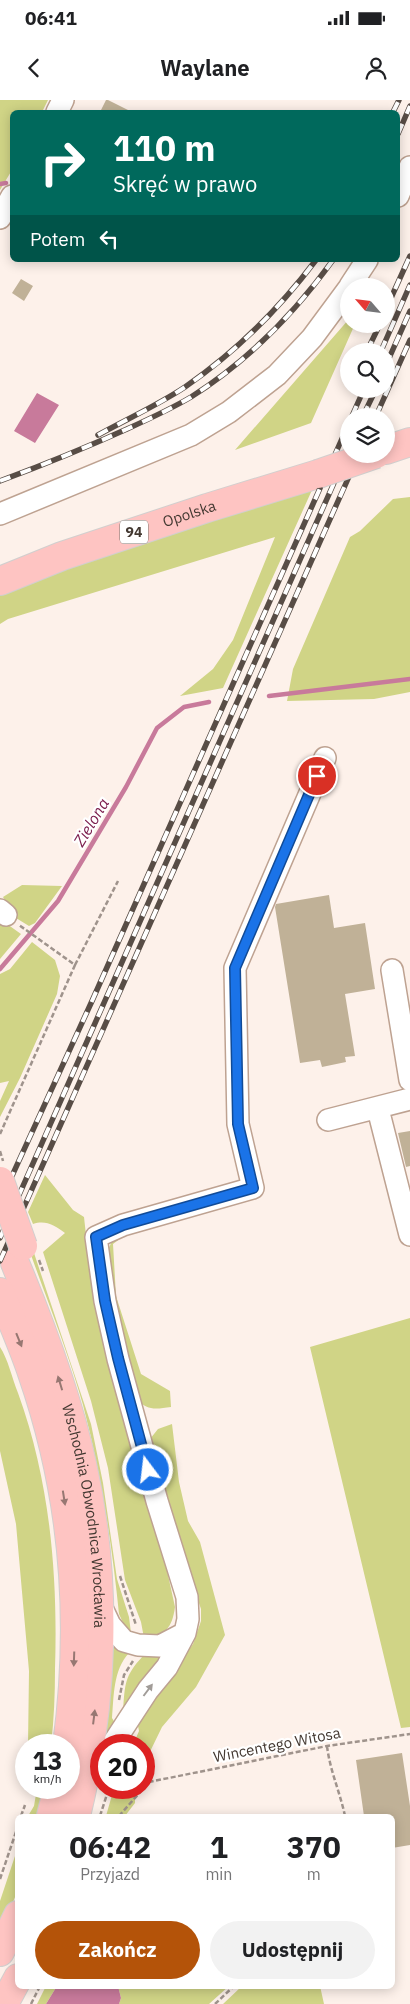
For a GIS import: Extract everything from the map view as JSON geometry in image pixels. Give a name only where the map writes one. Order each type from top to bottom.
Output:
[{"type":"main road","points":[[395,447],[410,442]]},
{"type":"main road","name":"Opolska","points":[[2,579],[62,556],[350,463]]},
{"type":"main road","points":[[0,1181],[19,1254]]},
{"type":"main road","points":[[0,1227],[19,1254]]},
{"type":"main road","name":"Wschodnia Obwodnica Wrocławia","points":[[19,1254],[29,1270],[35,1314],[58,1374],[82,1464],[95,1542],[99,1603],[98,1684],[91,1739],[77,1814]]},
{"type":"main road","name":"Wschodnia Obwodnica Wrocławia","points":[[0,1293],[32,1373],[46,1421],[60,1476],[70,1537],[74,1568],[75,1627],[73,1683],[67,1734]]},
{"type":"main road","points":[[52,1814],[55,1799]]},
{"type":"main road","points":[[0,1952],[15,1921]]},
{"type":"main road","points":[[4,2004],[15,1984]]},
{"type":"street","points":[[400,191],[410,167]]},
{"type":"street","points":[[0,218],[10,200]]},
{"type":"street","points":[[355,278],[366,262]]},
{"type":"street","points":[[0,514],[191,435],[229,412],[277,375],[312,338],[340,299]]},
{"type":"street","points":[[118,1734],[166,1667],[185,1633],[188,1619],[186,1597],[157,1501],[118,1358],[105,1301],[96,1237],[123,1225],[253,1188],[238,1124],[235,968],[324,758]]},
{"type":"street","points":[[392,970],[410,1080]]},
{"type":"street","points":[[328,1120],[378,1109],[410,1099]]},
{"type":"street","points":[[378,1109],[410,1235]]},
{"type":"street","points":[[99,1603],[114,1632],[124,1640],[138,1645],[160,1646],[185,1633]]},
{"type":"street","points":[[78,1814],[90,1796]]},
{"type":"path","points":[[0,1134],[75,965],[118,881]]},
{"type":"path","points":[[3,912],[75,965]]},
{"type":"path","points":[[124,1724],[118,1719],[120,1688],[124,1675],[138,1655],[139,1636],[125,1593]]},
{"type":"path","name":"Wincentego Witosa","points":[[121,1814],[149,1782],[327,1746],[410,1734]]},
{"type":"path","points":[[327,1746],[329,1764],[345,1814]]},
{"type":"path","points":[[101,1814],[105,1799]]},
{"type":"path","points":[[22,1814],[25,1805]]},
{"type":"path","points":[[0,1879],[15,1835]]},
{"type":"path","points":[[31,2004],[38,1989]]},
{"type":"path","points":[[215,2004],[231,1989]]},
{"type":"green space","points":[[0,100],[48,100],[43,110],[10,110],[10,173],[0,190]]},
{"type":"green space","points":[[340,329],[340,333],[351,333],[347,343],[340,343],[340,358],[311,423],[235,450]]},
{"type":"green space","points":[[312,490],[223,688],[180,696],[213,669],[233,640],[275,537],[8,619],[0,624],[0,594],[76,564],[154,538]]},
{"type":"green space","points":[[410,497],[410,692],[374,699],[287,701],[293,669],[350,537],[360,531],[393,499]]},
{"type":"green space","points":[[22,885],[62,886],[35,923],[29,926],[16,918],[3,897]]},
{"type":"green space","points":[[0,919],[21,934],[0,959]]},
{"type":"green space","points":[[32,942],[55,960],[60,976],[57,994],[20,1078],[0,1117],[0,1101],[9,1081],[0,1083],[0,974],[10,969]]},
{"type":"green space","points":[[45,1175],[73,1210],[84,1217],[92,1289],[140,1468],[125,1472],[127,1485],[144,1480],[159,1534],[175,1607],[172,1621],[166,1630],[151,1637],[144,1638],[141,1622],[125,1580],[108,1468],[91,1401],[43,1252],[65,1233],[50,1224],[33,1224],[28,1212]]},
{"type":"green space","points":[[120,1236],[121,1238],[113,1244],[116,1296],[141,1374],[170,1391],[171,1407],[156,1409],[144,1406],[137,1399],[111,1302],[108,1250],[112,1241]]},
{"type":"green space","points":[[34,1253],[91,1424],[103,1483],[117,1579],[129,1617],[131,1633],[125,1627],[119,1614],[105,1509],[83,1405],[31,1255]]},
{"type":"green space","points":[[410,1318],[410,1727],[401,1728],[310,1347]]},
{"type":"green space","points":[[0,1347],[8,1363],[29,1426],[45,1494],[50,1529],[56,1634],[52,1734],[28,1734],[29,1671],[16,1524],[0,1451]]},
{"type":"green space","points":[[172,1424],[179,1482],[188,1521],[200,1542],[225,1635],[196,1687],[162,1727],[155,1741],[155,1734],[138,1734],[137,1721],[193,1644],[201,1621],[201,1609],[173,1526],[150,1439],[158,1429]]},
{"type":"green space","points":[[111,1642],[129,1653],[120,1667],[115,1684],[112,1718],[115,1723],[107,1734],[104,1734]]},
{"type":"green space","points":[[143,1656],[160,1656],[163,1658],[123,1711],[124,1694],[129,1675]]},
{"type":"green space","points":[[35,1799],[43,1799],[41,1814],[29,1814],[34,1806]]},
{"type":"green space","points":[[111,1799],[135,1799],[135,1803],[127,1814],[107,1814]]},
{"type":"green space","points":[[15,1856],[15,1897],[0,1935],[0,1901]]},
{"type":"green space","points":[[44,1989],[55,1989],[46,2004],[37,2004]]},
{"type":"green space","points":[[119,1989],[226,1989],[209,2004],[119,2004],[121,1998]]},
{"type":"green space","points":[[239,1989],[321,1989],[324,2004],[223,2004]]},
{"type":"shaded area","points":[[37,393],[59,405],[35,443],[14,431]]},
{"type":"shaded area","points":[[55,1989],[119,1989],[121,1998],[119,2004],[46,2004]]},
{"type":"building","points":[[106,100],[108,100],[128,110],[101,110]]},
{"type":"building","points":[[21,279],[33,286],[24,301],[12,293]]},
{"type":"building","points":[[329,895],[334,928],[365,923],[375,989],[345,994],[355,1056],[345,1057],[346,1062],[322,1067],[320,1060],[300,1063],[275,907],[276,904]]},
{"type":"building","points":[[410,1131],[410,1166],[406,1167],[398,1133]]},
{"type":"building","points":[[402,1753],[410,1806],[410,1845],[395,1848],[395,1814],[364,1814],[356,1760]]},
{"type":"waterway","points":[[0,184],[6,183]]},
{"type":"waterway","name":"Zielona","points":[[269,696],[410,679]]},
{"type":"waterway","name":"Zielona","points":[[0,969],[58,901],[126,787],[157,728],[184,707],[209,702]]},
{"type":"railway","points":[[394,110],[399,100]]},
{"type":"railway","points":[[400,129],[410,106]]},
{"type":"railway","points":[[395,289],[410,256]]},
{"type":"railway","points":[[98,435],[175,394],[204,374],[256,329],[287,296],[314,262]]},
{"type":"railway","points":[[0,481],[111,436],[160,414],[191,397],[232,368],[269,335],[286,318],[332,262]]},
{"type":"railway","points":[[385,343],[410,285]]},
{"type":"railway","points":[[395,345],[410,311]]},
{"type":"railway","points":[[371,343],[376,333]]},
{"type":"railway","points":[[380,408],[410,340]]},
{"type":"railway","points":[[356,408],[360,398]]},
{"type":"railway","points":[[367,408],[372,398]]},
{"type":"railway","points":[[0,1202],[92,1001],[340,443]]},
{"type":"railway","points":[[0,1238],[343,463]]},
{"type":"railway","points":[[0,1261],[355,463]]},
{"type":"route","points":[[148,1470],[105,1301],[96,1237],[123,1225],[253,1188],[238,1124],[235,968],[317,776]]}]
